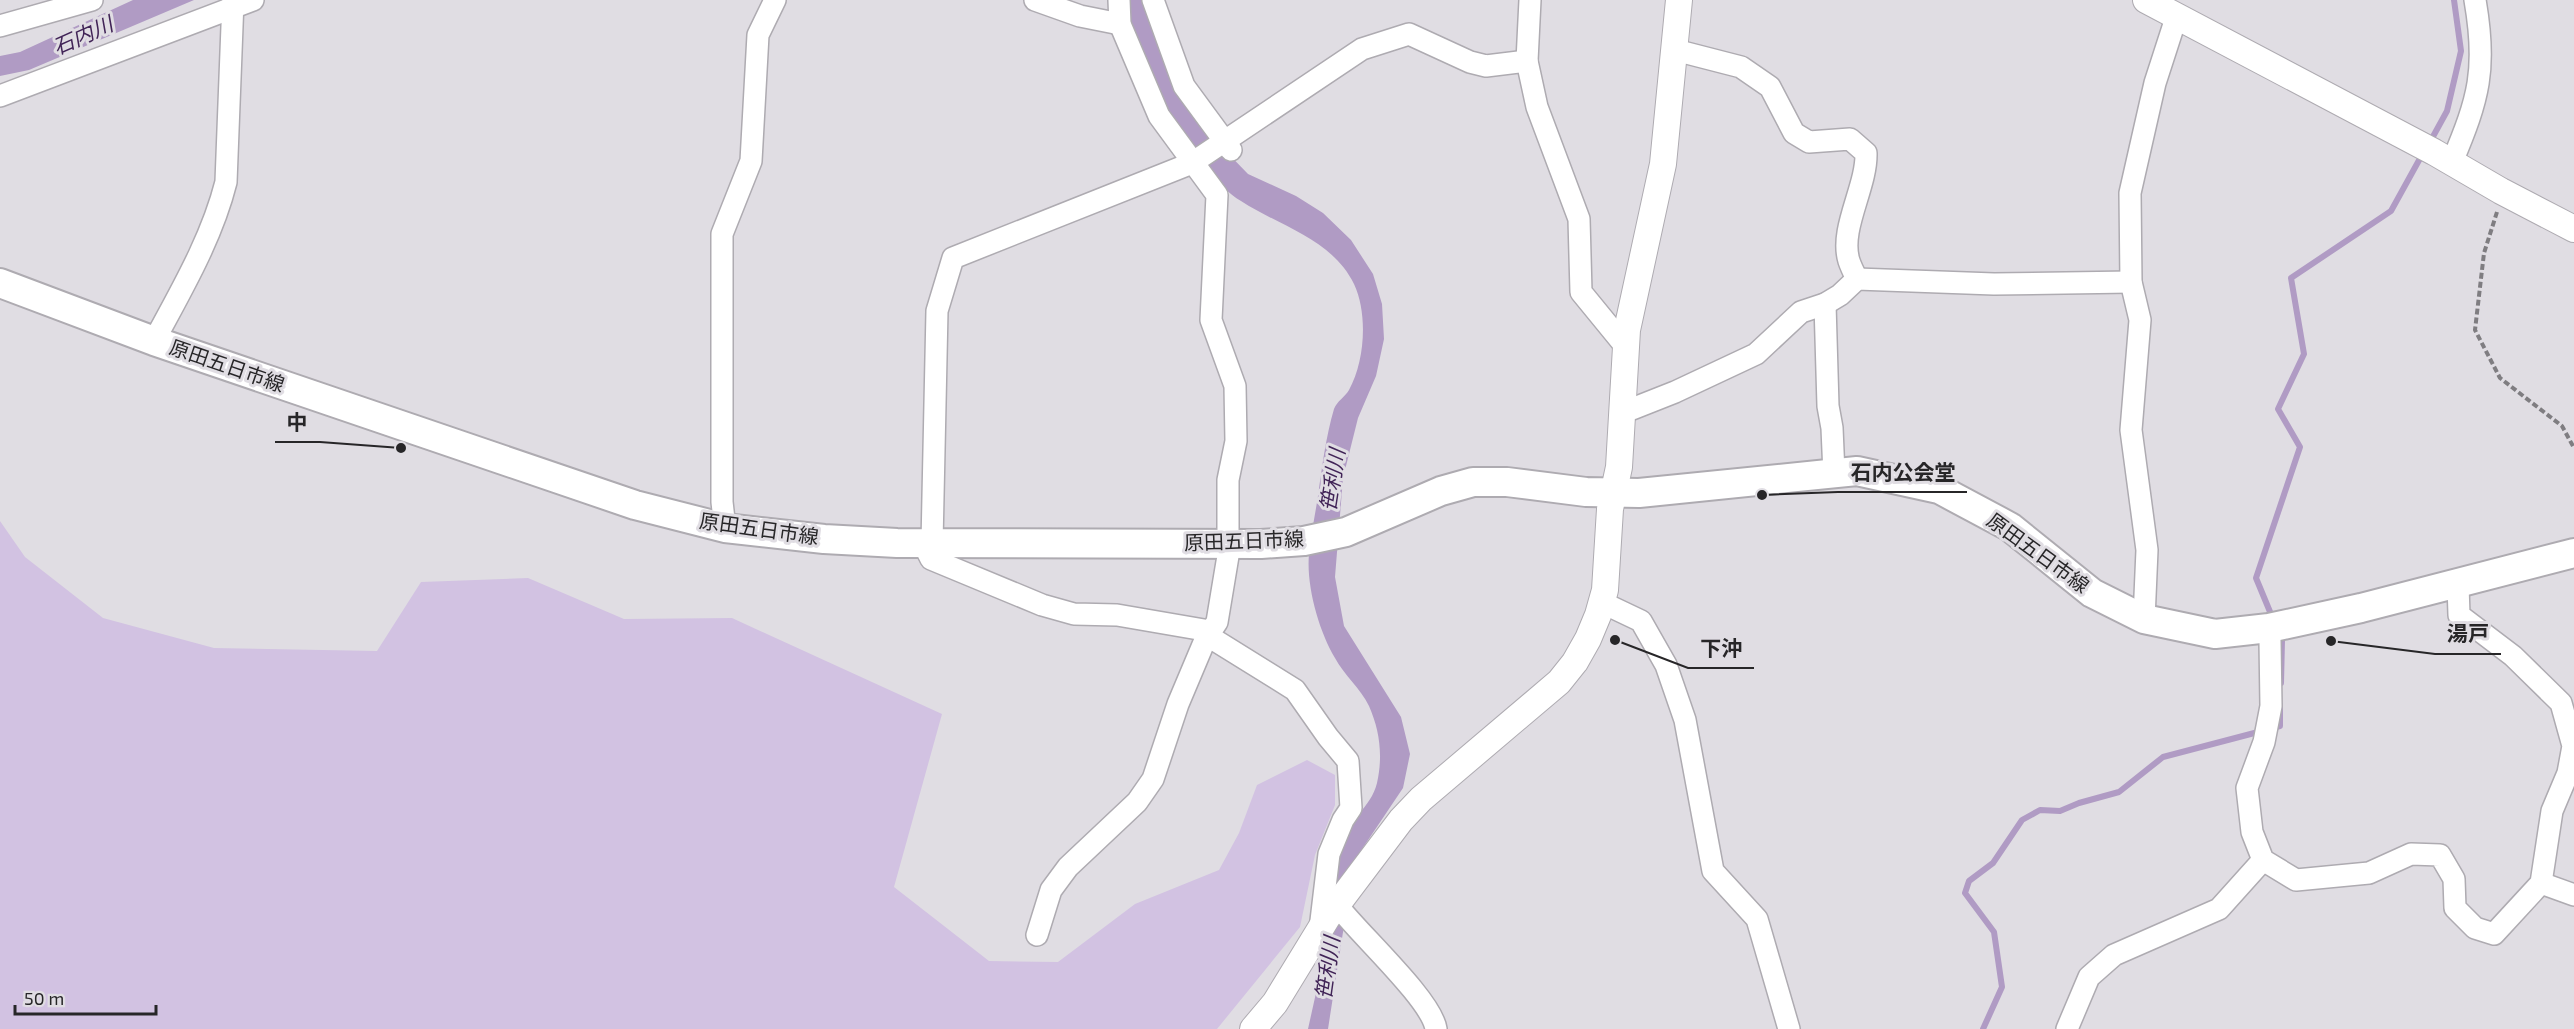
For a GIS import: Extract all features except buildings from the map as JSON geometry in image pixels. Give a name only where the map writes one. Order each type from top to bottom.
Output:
[{"type":"main road","name":"原田五日市線","points":[[0,283],[154,341],[634,505],[725,528],[824,539],[927,543],[1262,544],[1310,539],[1338,533],[1385,517],[1441,491],[1473,482],[1490,481],[1614,493],[1666,491],[1834,474],[1866,473],[1939,489],[2010,527],[2092,593],[2144,619],[2215,634],[2272,627],[2458,585],[2574,553]]},
{"type":"street","points":[[0,26],[92,0]]},
{"type":"street","points":[[725,528],[722,502],[722,234],[751,161],[758,35],[775,0]]},
{"type":"street","points":[[1035,0],[1080,16],[1120,24]]},
{"type":"street","points":[[1036,935],[1051,890],[1068,867],[1137,802],[1153,779],[1178,704],[1210,631],[1217,622],[1228,556],[1228,480],[1236,441],[1235,386],[1211,320],[1217,195],[1159,117],[1120,24],[1119,0]]},
{"type":"street","points":[[1154,0],[1154,7],[1184,86],[1226,145]]},
{"type":"street","points":[[1530,0],[1527,62],[1537,107],[1579,219],[1581,292],[1626,347]]},
{"type":"street","points":[[1253,1029],[1275,1003],[1328,919],[1401,820],[1421,799],[1559,682],[1575,662],[1588,639],[1601,602],[1607,564],[1610,509],[1619,467],[1626,347],[1632,300],[1661,176],[1679,0]]},
{"type":"street","points":[[2146,0],[2574,229]]},
{"type":"street","points":[[2435,153],[2472,116],[2480,85],[2481,35],[2475,0]]},
{"type":"street","points":[[0,96],[238,3],[226,182],[220,205],[210,228],[154,341]]},
{"type":"street","points":[[2144,619],[2147,550],[2131,430],[2140,320],[2131,282],[2130,193],[2155,83],[2177,15]]},
{"type":"street","points":[[1210,631],[1117,615],[1074,614],[1042,605],[932,559],[927,543],[938,311],[953,258],[1193,162],[1226,145],[1362,49],[1409,34],[1470,62],[1486,66],[1527,62]]},
{"type":"street","points":[[1675,50],[1741,67],[1770,87],[1794,133],[1809,142],[1850,139],[1866,153],[1866,166],[1846,243],[1849,260],[1857,279]]},
{"type":"street","points":[[1622,410],[1632,409],[1675,392],[1756,354],[1801,312],[1825,304],[1840,295],[1857,279],[1994,284],[2131,282]]},
{"type":"street","points":[[1825,304],[1828,406],[1832,428],[1834,474]]},
{"type":"street","points":[[2272,627],[2270,641],[2271,706],[2267,729],[2247,788],[2252,832],[2263,860],[2296,880],[2369,873],[2411,854],[2439,855],[2454,879],[2455,908],[2475,927],[2494,934],[2541,883],[2552,811],[2568,773],[2573,746],[2561,703],[2513,656],[2459,615],[2458,585]]},
{"type":"street","points":[[1601,602],[1641,621],[1666,665],[1685,720],[1713,871],[1757,919],[1790,1029]]},
{"type":"street","points":[[1210,631],[1213,639],[1295,690],[1348,761],[1351,808],[1343,820],[1329,854],[1328,919]]},
{"type":"street","points":[[2067,1029],[2089,977],[2114,955],[2219,909],[2263,860]]},
{"type":"street","points":[[2541,883],[2574,895]]},
{"type":"street","points":[[1328,919],[1353,927],[1422,999],[1435,1022],[1436,1029]]},
{"type":"path","points":[[2502,191],[2495,223],[2484,253],[2475,330],[2500,378],[2562,426],[2574,448]]},
{"type":"shaded area","points":[[0,521],[25,557],[103,618],[214,648],[377,651],[421,582],[528,578],[624,619],[732,618],[942,714],[894,887],[989,961],[1058,962],[1135,904],[1219,870],[1239,833],[1257,785],[1307,760],[1335,775],[1335,805],[1315,855],[1300,927],[1217,1029],[0,1029]]},
{"type":"water","name":"石内川","points":[[133,0],[194,0],[29,70],[0,76],[0,56],[20,52]]},
{"type":"water","name":"笹利川","points":[[1128,0],[1149,0],[1214,139],[1248,174],[1296,196],[1323,213],[1351,240],[1373,274],[1382,304],[1384,339],[1376,376],[1358,418],[1343,478],[1335,577],[1344,626],[1401,717],[1410,754],[1403,788],[1354,861],[1328,1029],[1308,1029],[1328,939],[1337,844],[1374,792],[1379,773],[1380,753],[1376,725],[1369,706],[1335,658],[1319,622],[1312,594],[1309,554],[1331,419],[1335,406],[1349,390],[1361,352],[1363,323],[1361,309],[1354,284],[1333,256],[1304,235],[1241,201],[1224,188],[1192,152],[1153,86],[1136,44]]},
{"type":"waterway","points":[[2430,142],[2447,111],[2461,51],[2454,0]]},
{"type":"waterway","points":[[2273,619],[2256,578],[2300,447],[2278,409],[2304,354],[2291,278],[2391,211],[2423,153]]},
{"type":"waterway","points":[[2279,634],[2282,640],[2281,683]]},
{"type":"waterway","points":[[2272,728],[2280,726],[2280,705]]},
{"type":"waterway","points":[[1983,1029],[2002,987],[1994,932],[1965,893],[1969,881],[1993,863],[2022,820],[2040,810],[2060,811],[2119,792],[2163,757],[2262,731]]},
{"type":"place","name":"中","points":[[401,448]]},
{"type":"place","name":"石内公会堂","points":[[1762,495]]},
{"type":"place","name":"下沖","points":[[1615,640]]},
{"type":"place","name":"湯戸","points":[[2331,641]]}]
